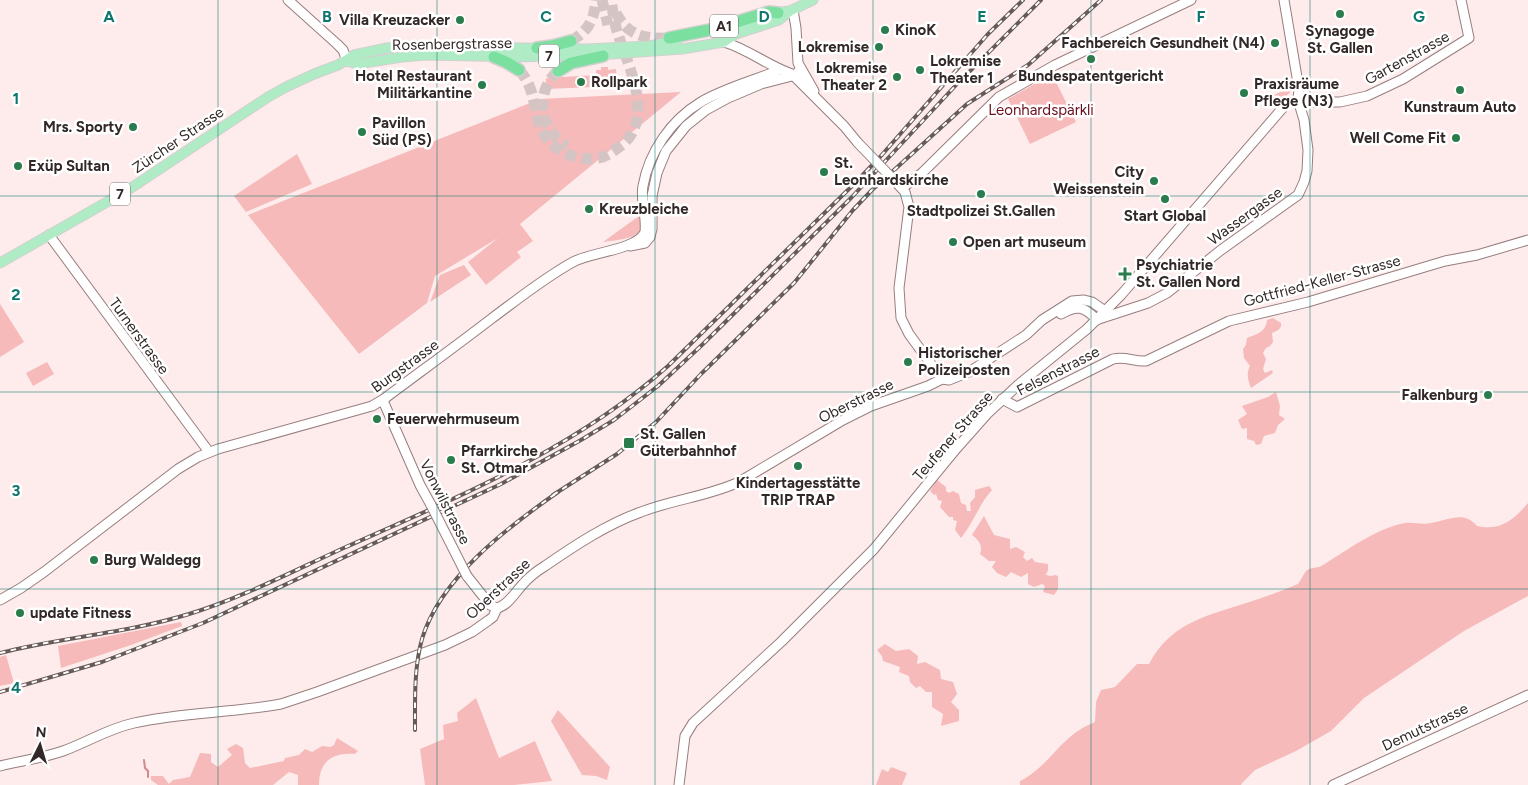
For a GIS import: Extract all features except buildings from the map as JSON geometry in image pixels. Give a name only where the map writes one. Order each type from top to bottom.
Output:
[{"type":"highway","name":"A1","points":[[669,38],[714,28],[769,12],[778,13]]},
{"type":"highway","points":[[537,48],[571,41]]},
{"type":"highway","points":[[558,71],[571,63],[603,56]]},
{"type":"highway","points":[[494,57],[520,70]]},
{"type":"main road","points":[[288,0],[333,39],[343,50],[347,61]]},
{"type":"main road","name":"Rosenbergstrasse","points":[[347,61],[357,64],[397,57],[426,55],[494,57],[603,56],[682,49],[724,42],[778,13],[791,10],[813,0]]},
{"type":"main road","points":[[902,188],[922,173],[999,96],[1056,64],[1191,0]]},
{"type":"main road","points":[[1284,0],[1299,89],[1298,100]]},
{"type":"main road","name":"Gartenstrasse","points":[[1298,100],[1331,103],[1367,96],[1403,79],[1470,38],[1461,0]]},
{"type":"main road","points":[[791,10],[796,24],[797,72]]},
{"type":"main road","name":"Rosenbergstrasse","points":[[347,61],[360,53],[407,46],[537,48],[552,50],[649,46],[736,36],[779,20],[791,10]]},
{"type":"main road","points":[[736,36],[761,59],[779,70],[797,72],[814,90],[815,96],[902,188],[910,207],[899,288],[901,318],[908,334],[942,379]]},
{"type":"main road","points":[[761,59],[766,75]]},
{"type":"main road","name":"Zürcher Strasse","points":[[0,264],[139,183],[268,97],[306,77],[347,61]]},
{"type":"main road","points":[[625,246],[638,240],[644,234],[646,227],[642,202],[643,186],[649,164],[669,130],[685,114],[700,103],[726,90],[779,70]]},
{"type":"main road","name":"Burgstrasse","points":[[0,600],[34,580],[178,468],[209,452],[365,408],[384,399],[546,279],[574,261],[625,246],[645,244],[650,237],[652,229],[652,196],[657,173],[666,151],[686,126],[706,110],[728,98],[797,72]]},
{"type":"main road","name":"Teufener Strasse","points":[[679,785],[685,738],[691,725],[781,642],[874,549],[971,431],[1002,399],[1097,320],[1121,295],[1288,102],[1298,100]]},
{"type":"main road","name":"Wassergasse","points":[[1097,320],[1134,308],[1167,293],[1217,253],[1298,195],[1307,171],[1308,150],[1304,120],[1298,100]]},
{"type":"main road","name":"Turnerstrasse","points":[[49,235],[209,452]]},
{"type":"main road","name":"Gottfried-Keller-Strasse","points":[[1129,358],[1140,362],[1146,361],[1229,321],[1294,306],[1445,261],[1477,255],[1528,240]]},
{"type":"main road","points":[[1121,295],[1134,308]]},
{"type":"main road","name":"Oberstrasse","points":[[0,766],[63,751],[104,732],[131,724],[161,718],[256,708],[294,700],[445,645],[472,632],[487,622],[493,617],[497,608],[504,605],[538,570],[622,520],[657,506],[703,496],[728,487],[849,416],[880,402],[928,386],[942,379],[949,380],[969,372],[1026,335],[1042,320],[1072,301],[1084,300],[1092,302],[1105,311]]},
{"type":"main road","name":"Oberstrasse","points":[[1036,326],[1076,308],[1086,310],[1097,320]]},
{"type":"main road","name":"Felsenstrasse","points":[[1002,399],[1017,407],[1110,360],[1119,357],[1129,358]]},
{"type":"main road","name":"Vonwilstrasse","points":[[384,399],[384,403],[408,458],[467,576],[490,605],[497,608]]},
{"type":"main road","name":"Demutstrasse","points":[[1333,785],[1528,695]]},
{"type":"green space","name":"Rollpark","points":[[601,67],[608,67],[608,70],[616,69],[617,86],[546,89],[546,78],[596,75],[596,70],[601,70]]},
{"type":"green space","name":"Leonhardspärkli","points":[[1052,74],[1076,122],[1030,144],[1008,99]]},
{"type":"green space","points":[[1291,88],[1291,91],[1277,107],[1273,108],[1268,98]]},
{"type":"green space","name":"Kreuzbleiche","points":[[681,92],[520,224],[533,241],[517,252],[521,257],[486,285],[468,262],[498,238],[435,276],[427,303],[359,354],[248,215],[540,99]]},
{"type":"green space","points":[[297,154],[312,184],[246,212],[234,196]]},
{"type":"green space","points":[[639,216],[641,228],[635,235],[625,239],[603,242]]},
{"type":"green space","points":[[464,265],[471,275],[430,302],[440,275]]},
{"type":"green space","points":[[0,304],[24,342],[0,357]]},
{"type":"green space","points":[[1273,318],[1281,323],[1281,327],[1272,333],[1273,342],[1263,353],[1266,359],[1263,369],[1265,373],[1272,370],[1273,373],[1251,388],[1248,377],[1250,366],[1244,358],[1243,349],[1247,338],[1260,332],[1265,327],[1267,320]]},
{"type":"green space","points":[[47,362],[54,374],[33,386],[26,373]]},
{"type":"green space","points":[[1276,392],[1280,406],[1279,415],[1285,419],[1278,425],[1275,433],[1264,436],[1261,444],[1256,445],[1254,441],[1247,439],[1247,428],[1242,429],[1238,420],[1247,414],[1242,406],[1268,397]]},
{"type":"green space","points":[[937,480],[946,487],[946,491],[949,493],[953,491],[959,494],[961,503],[966,505],[967,511],[971,511],[970,503],[975,497],[975,490],[989,486],[992,490],[961,538],[955,530],[957,521],[953,520],[953,517],[949,517],[940,507],[942,501],[938,500],[936,494],[934,495],[930,491]]},
{"type":"green space","points":[[1528,503],[1528,596],[1464,631],[1364,698],[1331,731],[1296,751],[1255,770],[1241,785],[1020,785],[1020,781],[1037,770],[1065,741],[1084,727],[1095,722],[1096,702],[1101,690],[1115,687],[1137,664],[1149,664],[1166,640],[1187,625],[1212,614],[1298,584],[1308,569],[1321,566],[1362,540],[1394,526],[1405,523],[1428,524],[1461,517],[1467,518],[1477,526],[1499,526],[1511,520]]},
{"type":"green space","points":[[984,516],[994,535],[1010,539],[1010,549],[1016,547],[1025,552],[1023,557],[1027,561],[1032,558],[1035,562],[1048,564],[1046,575],[1058,576],[1058,589],[1054,595],[1043,592],[1045,586],[1042,584],[1034,587],[1028,584],[1028,573],[1021,577],[1011,572],[1006,577],[997,573],[992,567],[996,561],[989,561],[980,554],[980,543],[972,535]]},
{"type":"green space","points":[[181,622],[182,626],[61,668],[58,646]]},
{"type":"green space","points":[[885,644],[896,651],[909,649],[918,656],[917,664],[925,662],[940,670],[941,679],[953,682],[957,694],[951,702],[959,710],[959,721],[941,726],[943,714],[932,707],[932,692],[926,692],[920,686],[916,688],[910,682],[909,676],[899,672],[900,667],[883,661],[882,656],[877,650]]},
{"type":"green space","points":[[6,655],[14,683],[0,686],[0,657]]},
{"type":"green space","points":[[476,698],[499,758],[535,741],[552,781],[514,785],[425,785],[420,749],[444,739],[443,725],[458,721],[457,713]]},
{"type":"green space","points":[[558,710],[610,767],[607,780],[596,776],[582,775],[551,721]]},
{"type":"green space","points":[[337,738],[358,751],[355,754],[340,755],[329,760],[322,770],[319,785],[298,785],[298,775],[289,772],[273,785],[158,785],[151,780],[151,776],[163,776],[169,784],[173,780],[190,777],[200,753],[211,754],[211,762],[218,767],[232,755],[227,749],[236,744],[243,748],[245,763],[250,768],[284,761],[285,758],[299,755],[305,749],[312,752],[322,746],[330,747],[334,745]]},
{"type":"green space","points":[[891,767],[907,773],[902,785],[876,785],[882,769],[888,772]]},
{"type":"waterway","points":[[144,760],[148,777]]},
{"type":"tunnel","points":[[571,41],[590,24],[596,0]]},
{"type":"tunnel","points":[[602,0],[608,25]]},
{"type":"tunnel","points":[[519,70],[530,88],[544,134],[555,147],[566,154],[579,158],[593,159],[605,156],[622,145],[632,134],[637,120],[638,106],[636,91],[617,30],[611,0]]},
{"type":"tunnel","points":[[616,13],[631,31],[644,37],[669,38]]},
{"type":"tunnel","points":[[558,71],[545,89],[543,110],[550,130],[567,146]]},
{"type":"railway","points":[[0,653],[142,626],[189,614],[229,600],[473,490],[555,447],[632,396],[668,366],[852,186],[880,157],[988,34],[1023,0]]},
{"type":"railway","points":[[0,692],[102,662],[203,623],[501,484],[614,420],[658,386],[703,344],[851,198],[957,84],[1041,0]]},
{"type":"railway","points":[[553,495],[617,454],[656,422],[701,374],[794,283],[853,210],[872,190],[967,104],[1028,65],[1101,0]]},
{"type":"railway","points":[[415,730],[419,650],[431,617],[444,595],[478,556],[518,521],[558,492]]},
{"type":"place","name":"Synagoge St. Gallen","points":[[1340,14]]},
{"type":"place","name":"Villa Kreuzacker","points":[[460,20]]},
{"type":"place","name":"KinoK","points":[[885,30]]},
{"type":"place","name":"Fachbereich Gesundheit (N4)","points":[[1275,43]]},
{"type":"place","name":"Lokremise","points":[[879,47]]},
{"type":"place","name":"Bundespatentgericht","points":[[1091,59]]},
{"type":"place","name":"Lokremise Theater 1","points":[[920,70]]},
{"type":"place","name":"Lokremise Theater 2","points":[[897,77]]},
{"type":"place","name":"Rollpark","points":[[581,82]]},
{"type":"place","name":"Hotel Restaurant Militärkantine","points":[[482,85]]},
{"type":"place","name":"Kunstraum Auto","points":[[1460,90]]},
{"type":"place","name":"Praxisräume Pflege (N3)","points":[[1244,93]]},
{"type":"place","name":"Mrs. Sporty","points":[[133,127]]},
{"type":"place","name":"Pavillon Süd (PS)","points":[[362,132]]},
{"type":"place","name":"Well Come Fit","points":[[1456,138]]},
{"type":"place","name":"Exüp Sultan","points":[[18,166]]},
{"type":"place","name":"St. Leonhardskirche","points":[[824,172]]},
{"type":"place","name":"City Weissenstein","points":[[1154,181]]},
{"type":"place","name":"Stadtpolizei St.Gallen","points":[[981,194]]},
{"type":"place","name":"Start Global","points":[[1165,199]]},
{"type":"place","name":"Kreuzbleiche","points":[[589,209]]},
{"type":"place","name":"Open art museum","points":[[953,242]]},
{"type":"place","name":"Psychiatrie St. Gallen Nord","points":[[1125,274]]},
{"type":"place","name":"Historischer Polizeiposten","points":[[908,362]]},
{"type":"place","name":"Falkenburg","points":[[1488,395]]},
{"type":"place","name":"Feuerwehrmuseum","points":[[377,419]]},
{"type":"place","name":"St. Gallen Güterbahnhof","points":[[629,443]]},
{"type":"place","name":"Pfarrkirche St. Otmar","points":[[451,460]]},
{"type":"place","name":"Kindertagesstätte TRIP TRAP","points":[[798,466]]},
{"type":"place","name":"Burg Waldegg","points":[[94,560]]},
{"type":"place","name":"update Fitness","points":[[20,613]]}]
